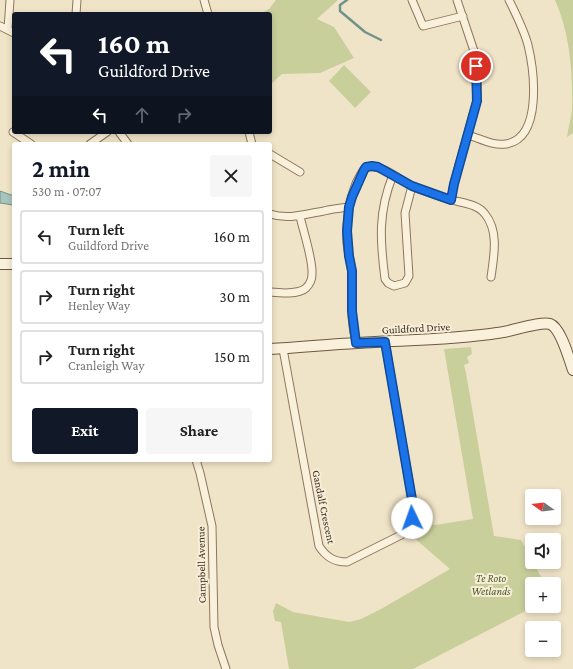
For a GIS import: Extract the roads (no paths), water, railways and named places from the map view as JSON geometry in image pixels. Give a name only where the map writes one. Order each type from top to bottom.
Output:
[{"type":"street","points":[[0,26],[11,31],[10,0]]},
{"type":"street","points":[[76,12],[77,0]]},
{"type":"street","points":[[204,0],[207,12]]},
{"type":"street","points":[[412,0],[423,26],[463,16]]},
{"type":"street","points":[[451,200],[477,101],[474,51],[457,0]]},
{"type":"street","points":[[468,135],[493,144],[508,143],[523,133],[528,126],[531,116],[534,87],[532,65],[527,44],[509,0]]},
{"type":"street","points":[[16,134],[28,142]]},
{"type":"street","points":[[93,142],[104,134]]},
{"type":"street","points":[[272,155],[300,172]]},
{"type":"street","points":[[356,343],[352,311],[352,271],[348,243],[349,207],[366,167],[378,167],[412,186],[451,200],[474,206],[485,213],[493,230],[494,254],[491,277]]},
{"type":"street","points":[[393,175],[388,186],[380,236],[385,279],[394,286],[405,282],[409,276],[405,213],[412,186]]},
{"type":"street","points":[[272,215],[280,217],[300,216],[349,207]]},
{"type":"street","points":[[272,292],[300,291],[306,288],[310,283],[312,267],[300,216]]},
{"type":"street","points":[[0,264],[12,264]]},
{"type":"street","name":"Guildford Drive","points":[[272,349],[470,337],[507,332],[544,324],[553,325],[559,333],[573,370]]},
{"type":"street","name":"Gandalf Crescent","points":[[283,349],[318,546],[327,556],[340,562],[347,562],[401,534],[410,523],[414,511],[385,342]]},
{"type":"street","name":"Campbell Avenue","points":[[197,462],[212,526],[214,627],[226,669]]},
{"type":"water","points":[[0,191],[12,195],[12,205],[0,203]]},
{"type":"waterway","points":[[347,0],[340,5],[340,11],[365,32],[381,40]]},
{"type":"park label","name":"Te Roto Wetlands","points":[[491,584]]}]
